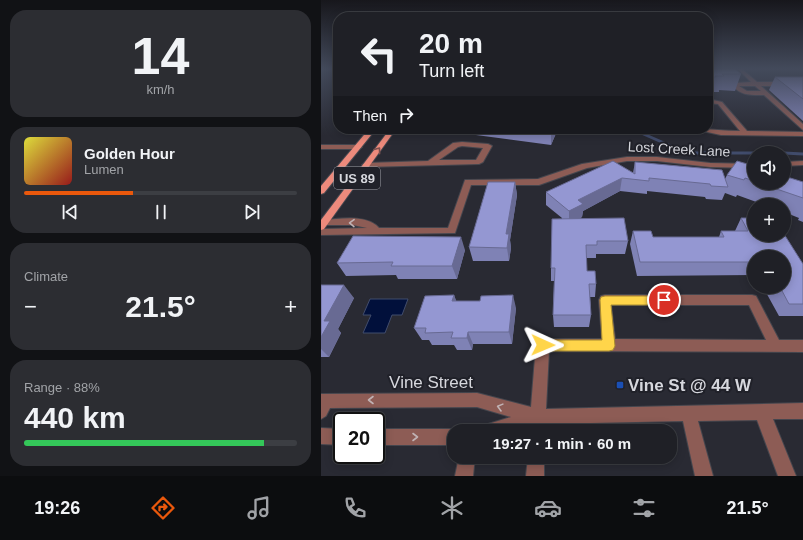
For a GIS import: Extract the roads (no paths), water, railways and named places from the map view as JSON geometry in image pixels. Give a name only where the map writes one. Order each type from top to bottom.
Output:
[{"type":"main road","name":"US 89","points":[[321,191],[369,134]]},
{"type":"main road","name":"US 89","points":[[322,227],[389,134]]},
{"type":"street","points":[[741,91],[748,93],[766,93],[803,128]]},
{"type":"street","points":[[713,101],[720,103],[746,134]]},
{"type":"street","points":[[713,131],[746,134],[803,134]]},
{"type":"street","points":[[367,165],[479,162],[488,146],[462,144],[455,145],[431,163]]},
{"type":"street","points":[[322,147],[358,147]]},
{"type":"street","name":"Lost Creek Lane","points":[[322,227],[377,232],[452,231],[469,182],[539,182],[585,166],[627,159],[657,159],[710,165],[747,166]]},
{"type":"street","points":[[791,163],[803,162]]},
{"type":"street","points":[[741,166],[747,169]]},
{"type":"street","points":[[609,346],[605,300],[752,300],[775,345]]},
{"type":"street","points":[[537,424],[543,345],[803,346]]},
{"type":"street","name":"Vine Street","points":[[323,404],[477,400],[537,424],[689,414],[803,411]]},
{"type":"street","points":[[762,412],[787,476]]},
{"type":"street","points":[[689,414],[704,476]]},
{"type":"street","points":[[321,436],[333,436]]},
{"type":"street","points":[[385,437],[447,437]]},
{"type":"street","points":[[464,476],[466,464]]},
{"type":"street","points":[[535,476],[536,464]]},
{"type":"water","points":[[370,299],[408,299],[402,315],[392,315],[385,333],[363,333],[371,315],[363,315]]},
{"type":"waterway","points":[[643,134],[687,153],[747,153]]},
{"type":"waterway","points":[[791,153],[803,154]]},
{"type":"place","name":"Vine St @ 44 W","points":[[620,385]]}]
